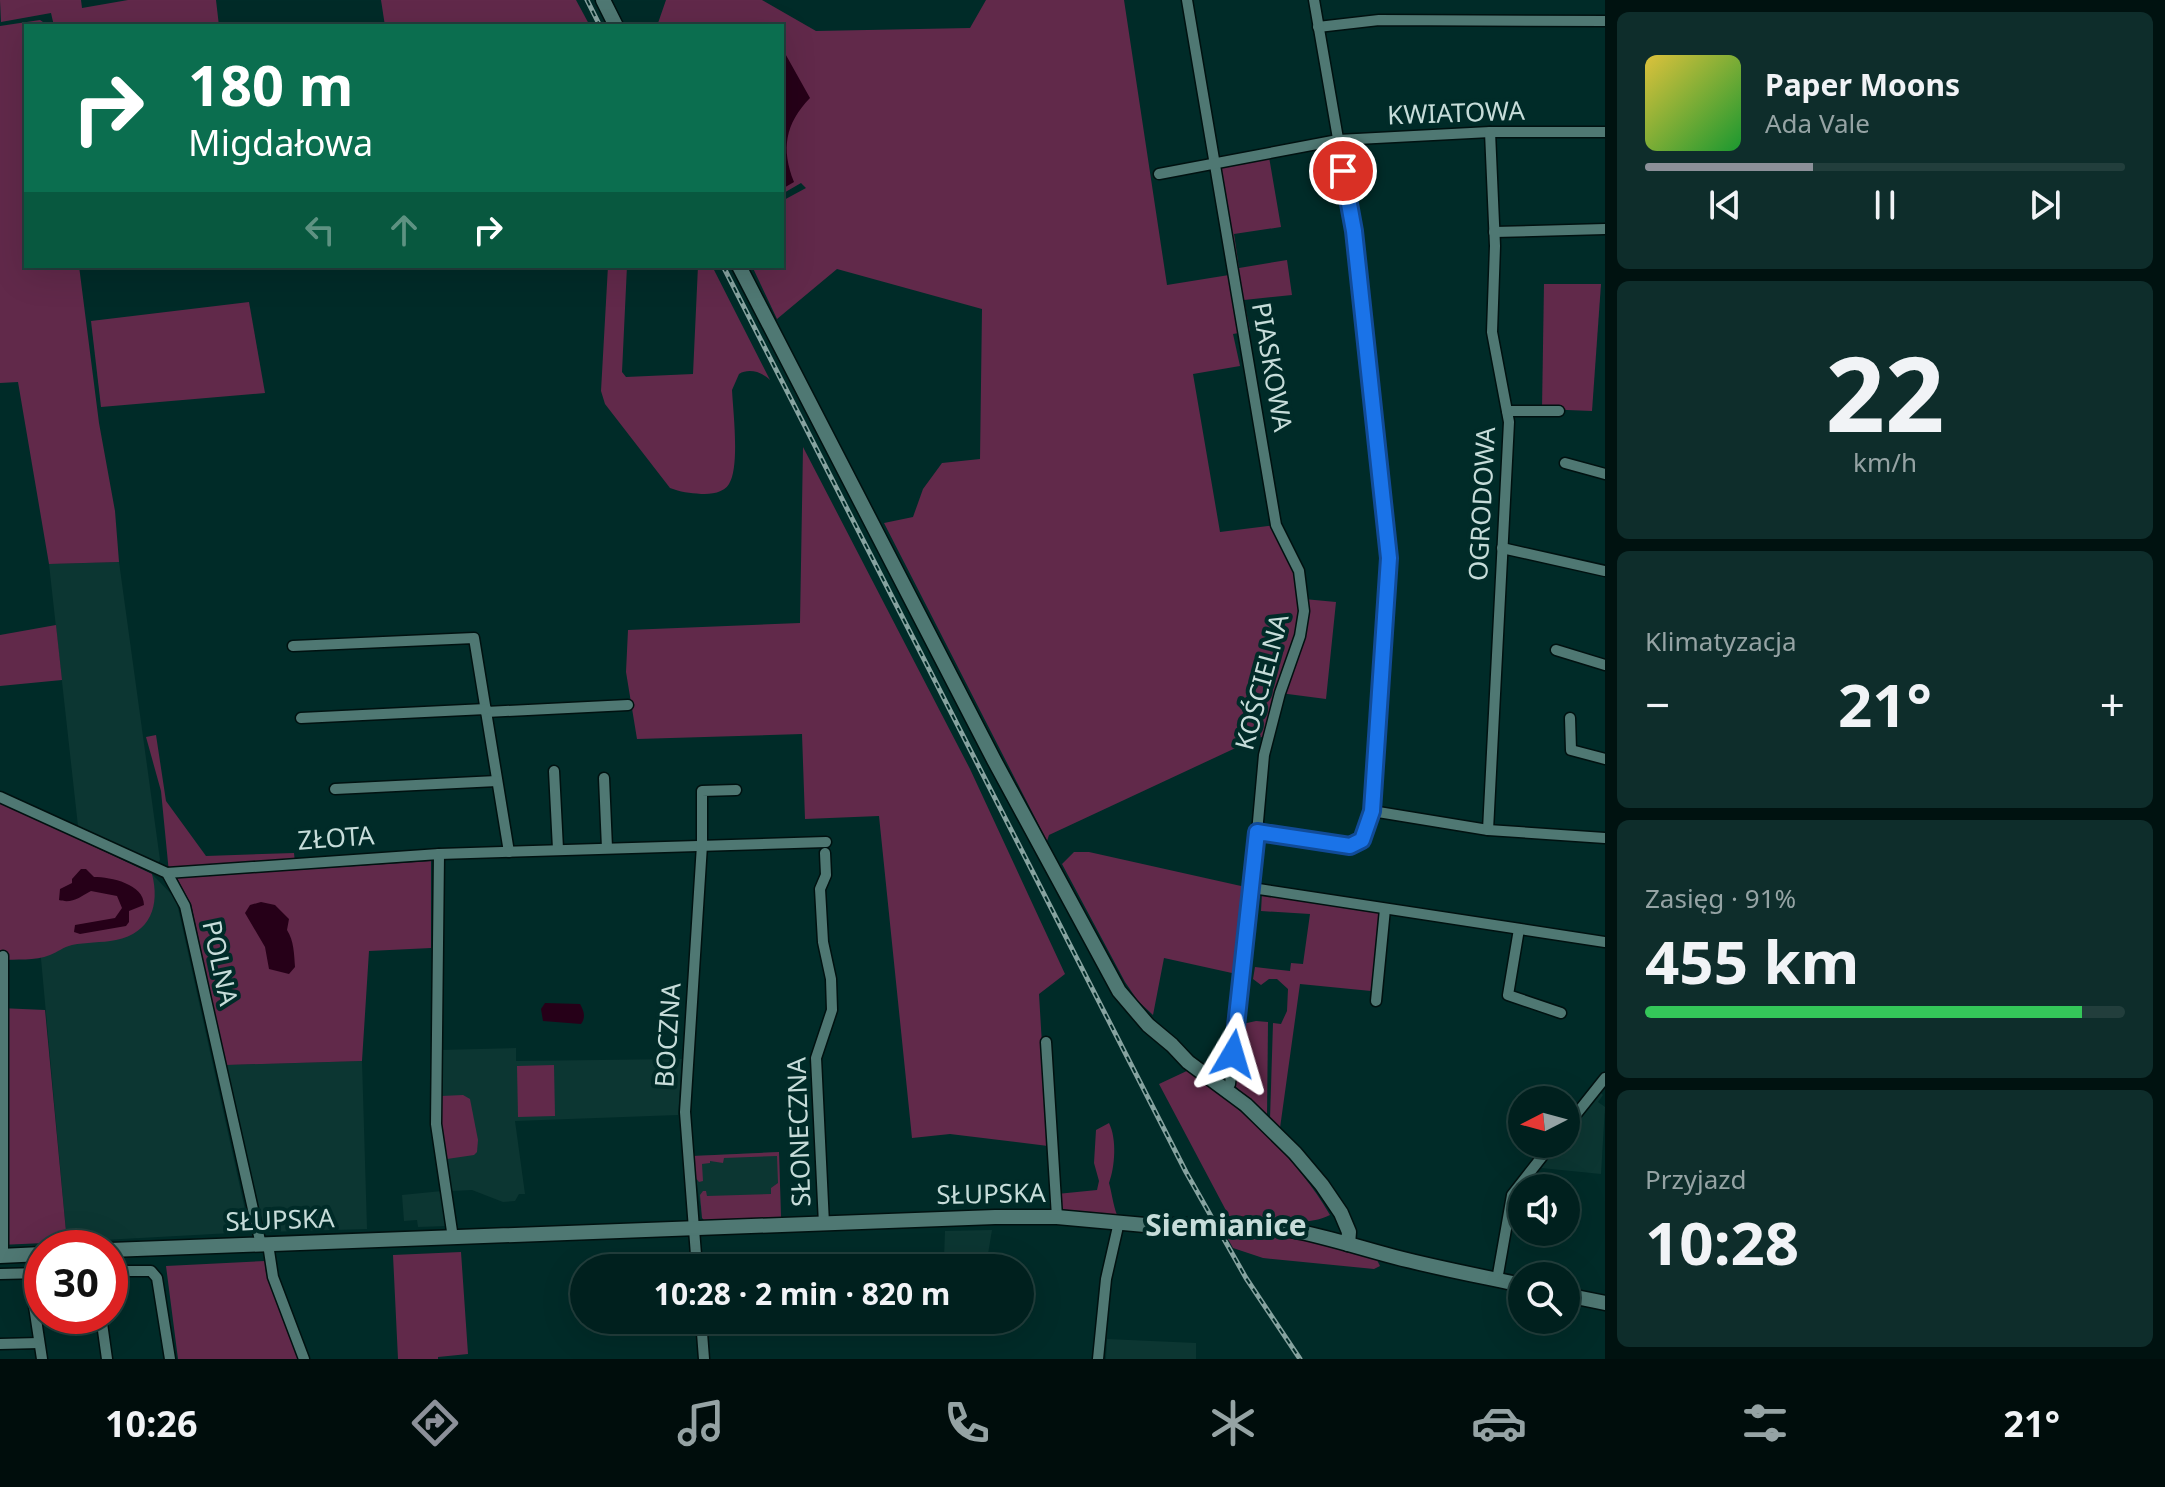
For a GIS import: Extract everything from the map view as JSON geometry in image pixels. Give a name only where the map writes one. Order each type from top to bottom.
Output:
[{"type":"main road","points":[[603,0],[615,24]]},
{"type":"main road","points":[[740,268],[1103,965],[1133,1009],[1199,1071],[1270,1126],[1322,1185],[1347,1226],[1348,1244]]},
{"type":"main road","name":"SŁUPSKA","points":[[128,1249],[1057,1217],[1160,1226],[1285,1227],[1508,1282]]},
{"type":"main road","points":[[2,1256],[24,1255]]},
{"type":"main road","points":[[1580,1298],[1605,1303]]},
{"type":"street","name":"PIASKOWA","points":[[1187,0],[1276,525],[1299,571]]},
{"type":"street","points":[[1257,832],[1350,846],[1362,840],[1372,811],[1389,558],[1354,231],[1314,0]]},
{"type":"street","points":[[1318,27],[1379,20],[1605,21]]},
{"type":"street","name":"KWIATOWA","points":[[1216,165],[1338,140],[1490,132],[1605,132]]},
{"type":"street","name":"OGRODOWA","points":[[1488,830],[1509,422],[1492,332],[1494,232],[1490,132]]},
{"type":"street","points":[[1159,174],[1216,165]]},
{"type":"street","points":[[1494,232],[1605,229]]},
{"type":"street","points":[[1507,411],[1559,411]]},
{"type":"street","points":[[1565,463],[1605,474]]},
{"type":"street","points":[[1502,548],[1605,571]]},
{"type":"street","name":"KOŚCIELNA","points":[[1220,1085],[1230,1084],[1267,736],[1300,636],[1304,611],[1299,571]]},
{"type":"street","points":[[293,646],[474,638],[509,852]]},
{"type":"street","points":[[1556,650],[1605,665]]},
{"type":"street","points":[[301,718],[628,705]]},
{"type":"street","points":[[1570,718],[1571,750],[1605,759]]},
{"type":"street","points":[[554,771],[558,849]]},
{"type":"street","points":[[604,778],[607,848]]},
{"type":"street","name":"ZŁOTA","points":[[335,789],[497,781]]},
{"type":"street","name":"BOCZNA","points":[[697,1254],[685,1112],[702,845],[702,791],[736,790]]},
{"type":"street","points":[[0,797],[167,873]]},
{"type":"street","points":[[1372,811],[1488,830],[1605,838]]},
{"type":"street","name":"ZŁOTA","points":[[167,873],[558,849],[702,845],[826,848]]},
{"type":"street","name":"SŁONECZNA","points":[[824,1224],[816,1058],[832,1010],[820,889],[826,875],[826,848]]},
{"type":"street","points":[[439,854],[436,1124],[453,1238]]},
{"type":"street","name":"POLNA","points":[[167,873],[185,906],[273,1277],[304,1359]]},
{"type":"street","points":[[1252,888],[1605,942]]},
{"type":"street","points":[[1376,1001],[1385,909]]},
{"type":"street","points":[[1519,929],[1508,995],[1561,1013]]},
{"type":"street","points":[[2,1256],[3,956]]},
{"type":"street","points":[[1046,1042],[1057,1217]]},
{"type":"street","points":[[1580,1109],[1605,1078]]},
{"type":"street","points":[[1497,1280],[1512,1195],[1541,1158]]},
{"type":"street","points":[[1098,1359],[1106,1279],[1119,1222]]},
{"type":"street","points":[[128,1271],[151,1271],[157,1278],[170,1359]]},
{"type":"street","points":[[0,1274],[24,1273]]},
{"type":"street","points":[[38,1334],[42,1359]]},
{"type":"street","points":[[104,1334],[107,1359]]},
{"type":"street","points":[[702,1334],[704,1359]]},
{"type":"street","points":[[0,1344],[39,1343]]},
{"type":"shaded area","points":[[0,0],[81,0],[82,8],[128,0],[216,0],[219,24],[54,24],[51,13],[1,22]]},
{"type":"shaded area","points":[[381,0],[576,0],[589,24],[385,24]]},
{"type":"shaded area","points":[[666,0],[762,0],[816,31],[970,28],[986,0],[1124,0],[1167,285],[1229,275],[1212,162],[1268,151],[1281,227],[1234,234],[1239,268],[1287,260],[1292,295],[1244,300],[1250,331],[1233,334],[1240,366],[1193,374],[1220,532],[1276,525],[1290,551],[1304,599],[1336,602],[1326,699],[1280,693],[1267,736],[1049,835],[1047,841],[884,523],[913,517],[923,489],[942,463],[980,459],[982,309],[837,269],[777,319],[753,268],[784,268],[784,200],[806,188],[801,183],[784,193],[784,24],[658,24]]},
{"type":"shaded area","points":[[40,20],[46,24],[24,24],[24,268],[79,268],[99,423],[115,511],[119,562],[49,564],[18,382],[0,383],[0,26]]},
{"type":"shaded area","points":[[784,52],[810,98],[795,117],[788,137],[788,159],[794,182],[784,188]]},
{"type":"shaded area","points":[[608,268],[627,268],[622,372],[626,377],[693,374],[698,268],[713,268],[770,380],[755,372],[739,374],[732,390],[735,438],[732,476],[727,487],[721,491],[701,494],[670,488],[605,404],[601,391]]},
{"type":"shaded area","points":[[1544,284],[1601,284],[1592,411],[1542,409]]},
{"type":"shaded area","points":[[249,302],[265,393],[101,407],[91,321]]},
{"type":"shaded area","points":[[803,447],[970,769],[1065,974],[1039,994],[1048,1146],[950,1134],[912,1138],[879,816],[805,819],[802,734],[637,739],[626,672],[628,630],[800,623]]},
{"type":"shaded area","points":[[119,562],[160,860],[157,864],[78,826],[49,564]]},
{"type":"shaded area","points":[[56,625],[62,680],[0,686],[0,635]]},
{"type":"shaded area","points":[[156,735],[166,801],[206,856],[294,853],[295,863],[169,873],[161,791],[146,737]]},
{"type":"shaded area","points":[[0,802],[152,874],[155,896],[145,924],[138,931],[116,940],[72,945],[38,958],[0,960]]},
{"type":"shaded area","points":[[28,817],[152,874],[176,899],[250,1232],[128,1239],[128,1230],[66,1230]]},
{"type":"shaded area","points":[[1074,852],[1089,852],[1250,888],[1241,975],[1164,958],[1153,1015],[1125,982],[1062,864]]},
{"type":"shaded area","points":[[431,861],[431,948],[369,951],[362,1061],[226,1065],[191,904],[177,878]]},
{"type":"shaded area","points":[[81,869],[86,869],[94,877],[125,883],[139,892],[144,905],[129,911],[126,926],[80,934],[74,932],[75,925],[115,918],[122,908],[117,896],[91,891],[72,900],[59,900],[60,889],[72,883]]},
{"type":"shaded area","points":[[1262,893],[1381,910],[1371,991],[1300,984],[1280,1128],[1270,1119],[1273,1023],[1281,1024],[1287,1011],[1288,989],[1277,979],[1269,979],[1261,985],[1253,979],[1255,967],[1290,971],[1291,963],[1303,964],[1310,914],[1261,911]]},
{"type":"shaded area","points":[[261,902],[275,905],[289,919],[287,930],[295,967],[289,974],[269,969],[265,947],[245,913],[250,905]]},
{"type":"shaded area","points":[[545,1003],[580,1004],[583,1021],[581,1024],[543,1021],[541,1009]]},
{"type":"shaded area","points":[[0,1008],[45,1010],[66,1230],[24,1230],[24,1244],[0,1245]]},
{"type":"shaded area","points":[[1268,1022],[1267,1116],[1234,1085],[1238,1025]]},
{"type":"shaded area","points":[[516,1048],[516,1061],[682,1059],[678,1115],[515,1121],[525,1194],[519,1194],[515,1201],[503,1202],[472,1190],[452,1191],[441,1126],[440,1050]]},
{"type":"shaded area","points":[[362,1061],[367,1229],[264,1232],[226,1065]]},
{"type":"shaded area","points":[[554,1065],[555,1116],[518,1117],[517,1066]]},
{"type":"shaded area","points":[[1191,1069],[1285,1154],[1330,1215],[1294,1222],[1230,1218],[1159,1084]]},
{"type":"shaded area","points":[[1600,1092],[1603,1095],[1598,1102],[1605,1107],[1601,1174],[1541,1168],[1548,1158],[1580,1158],[1580,1118]]},
{"type":"shaded area","points":[[463,1095],[470,1099],[478,1140],[477,1152],[447,1159],[441,1126],[441,1096]]},
{"type":"shaded area","points":[[1109,1123],[1114,1153],[1109,1183],[1117,1215],[1059,1209],[1057,1194],[1097,1190],[1099,1181],[1094,1163],[1096,1130]]},
{"type":"shaded area","points":[[779,1152],[781,1217],[703,1220],[692,1156]]},
{"type":"shaded area","points":[[779,1152],[781,1217],[702,1218],[700,1195],[703,1191],[707,1196],[771,1194],[771,1188],[778,1183],[777,1156],[724,1158],[723,1163],[710,1161],[702,1164],[703,1181],[699,1182],[694,1176],[692,1156]]},
{"type":"shaded area","points":[[442,1191],[447,1226],[418,1227],[417,1220],[404,1221],[402,1195]]},
{"type":"shaded area","points":[[992,1230],[988,1254],[944,1254],[945,1231]]},
{"type":"shaded area","points":[[1224,1232],[1295,1236],[1377,1260],[1380,1266],[1374,1269],[1263,1258],[1233,1248]]},
{"type":"shaded area","points":[[461,1252],[468,1354],[438,1359],[398,1359],[393,1255]]},
{"type":"shaded area","points":[[265,1261],[266,1273],[298,1359],[178,1359],[166,1266]]},
{"type":"shaded area","points":[[1107,1339],[1196,1343],[1196,1359],[1106,1359]]},
{"type":"railway","points":[[587,0],[599,24]]},
{"type":"railway","points":[[724,268],[1186,1172],[1246,1278],[1300,1359]]},
{"type":"district","name":"Siemianice","points":[[1226,1226]]},
{"type":"route","points":[[1233,1054],[1257,832],[1350,846],[1362,840],[1372,811],[1389,558],[1367,339],[1354,231],[1343,171]]}]
